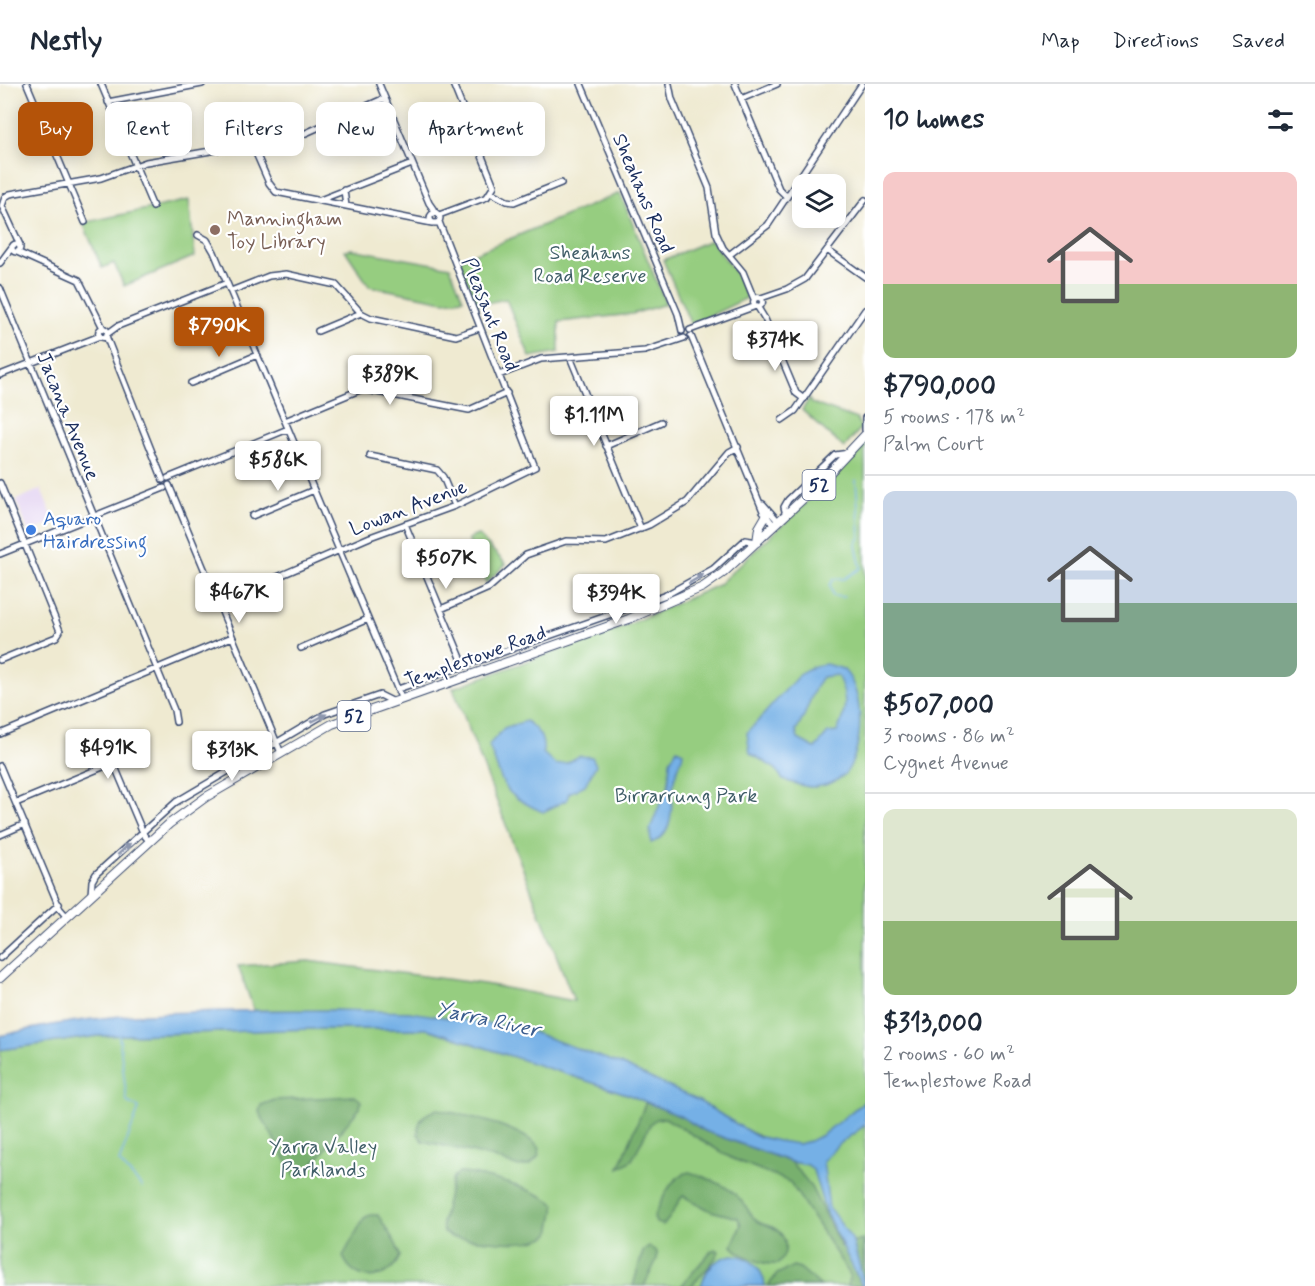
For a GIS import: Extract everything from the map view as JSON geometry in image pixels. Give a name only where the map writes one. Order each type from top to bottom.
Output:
[{"type":"main road","name":"Templestowe Road","points":[[0,978],[194,804],[325,728],[671,603],[716,580],[851,453],[865,435]]},
{"type":"main road","points":[[757,542],[759,528],[766,516]]},
{"type":"street","points":[[27,84],[85,222]]},
{"type":"street","points":[[101,84],[108,102],[202,84]]},
{"type":"street","name":"Pleasant Road","points":[[379,84],[538,468]]},
{"type":"street","points":[[453,84],[460,102]]},
{"type":"street","name":"Sheahans Road","points":[[581,84],[766,516],[777,524]]},
{"type":"street","points":[[669,84],[672,99],[709,188],[714,227],[750,286],[796,393],[804,399]]},
{"type":"street","points":[[735,84],[779,189],[787,197]]},
{"type":"street","points":[[741,99],[777,84]]},
{"type":"street","points":[[729,255],[764,229],[861,84]]},
{"type":"street","points":[[304,134],[386,100]]},
{"type":"street","points":[[5,197],[10,194],[105,177],[135,165],[204,153]]},
{"type":"street","points":[[131,156],[153,207]]},
{"type":"street","points":[[258,156],[274,190],[416,219],[435,218],[492,193]]},
{"type":"street","points":[[482,156],[493,180],[492,193]]},
{"type":"street","points":[[319,201],[412,162]]},
{"type":"street","points":[[492,193],[514,202],[561,183]]},
{"type":"street","points":[[344,190],[346,206]]},
{"type":"street","points":[[0,192],[5,197],[16,248],[79,280],[281,753]]},
{"type":"street","points":[[500,376],[541,359],[645,351],[776,294],[806,279],[864,200]]},
{"type":"street","points":[[198,235],[207,240],[231,291],[398,689],[398,701]]},
{"type":"street","points":[[0,262],[16,248]]},
{"type":"street","points":[[827,250],[865,277]]},
{"type":"street","points":[[231,291],[269,276],[286,274],[336,285],[361,313],[370,318],[461,336],[480,328]]},
{"type":"street","points":[[0,375],[226,281]]},
{"type":"street","name":"Jacana Avenue","points":[[0,288],[157,668],[174,710],[176,722]]},
{"type":"street","points":[[782,420],[793,414],[865,310]]},
{"type":"street","points":[[318,331],[361,313]]},
{"type":"street","points":[[191,383],[257,355]]},
{"type":"street","points":[[570,357],[641,529]]},
{"type":"street","points":[[285,421],[362,389],[465,410],[507,395]]},
{"type":"street","points":[[865,417],[865,430]]},
{"type":"street","points":[[606,446],[661,422]]},
{"type":"street","points":[[0,554],[147,493],[184,473],[288,429]]},
{"type":"street","points":[[441,609],[489,588],[526,555],[563,541],[602,542],[641,529],[687,502],[729,452],[738,447]]},
{"type":"street","points":[[370,456],[437,470],[443,477],[455,506]]},
{"type":"street","name":"Lowan Avenue","points":[[217,603],[339,550],[455,506],[538,468]]},
{"type":"street","points":[[0,483],[63,634],[0,660]]},
{"type":"street","points":[[252,516],[314,490]]},
{"type":"street","name":"Sheahans Road","points":[[760,500],[777,524]]},
{"type":"street","points":[[405,524],[465,666]]},
{"type":"street","name":"Templestowe Road","points":[[398,689],[666,595],[713,569],[745,540],[757,542]]},
{"type":"street","points":[[301,648],[368,619]]},
{"type":"street","points":[[2,732],[232,637]]},
{"type":"street","name":"Templestowe Road","points":[[91,894],[92,880],[96,874],[176,802],[325,714],[380,694],[398,701]]},
{"type":"street","points":[[15,801],[113,761],[149,842]]},
{"type":"street","points":[[0,766],[59,904],[69,915]]},
{"type":"street","points":[[0,835],[25,824]]},
{"type":"street","points":[[0,957],[59,904]]},
{"type":"shaded area","points":[[41,489],[55,522],[29,533],[16,500]]},
{"type":"green space","name":"Sheahans Road Reserve","points":[[620,193],[666,304],[632,314],[559,322],[559,352],[530,357],[506,299],[477,305],[459,260]]},
{"type":"green space","points":[[189,200],[195,256],[124,286],[114,263],[102,268],[83,223]]},
{"type":"green space","name":"Sheahans Road Reserve","points":[[711,240],[736,274],[747,298],[691,325],[663,260]]},
{"type":"green space","points":[[351,249],[450,267],[463,299],[444,301],[369,286],[345,250]]},
{"type":"green space","points":[[809,399],[811,403],[857,419],[861,428],[844,448],[802,410]]},
{"type":"green space","name":"Birrarrung Park","points":[[865,441],[865,1101],[817,1139],[795,1145],[780,1143],[750,1132],[709,1107],[659,1082],[594,1057],[409,1012],[254,1010],[238,966],[308,961],[484,984],[574,1001],[453,688],[625,626],[718,585],[812,497]]},
{"type":"green space","points":[[478,535],[506,564],[486,583],[468,539]]},
{"type":"green space","name":"Yarra Valley Parklands","points":[[309,1029],[428,1029],[627,1094],[682,1117],[705,1131],[791,1162],[838,1145],[865,1125],[865,1286],[0,1286],[0,1050],[98,1036]]},
{"type":"green space","points":[[355,1096],[361,1101],[360,1108],[309,1169],[301,1176],[295,1176],[259,1112],[261,1105],[275,1100]]},
{"type":"green space","points":[[646,1102],[682,1117],[705,1131],[791,1162],[810,1185],[841,1246],[863,1240],[865,1286],[848,1286],[850,1275],[790,1182],[731,1158],[665,1118],[656,1119],[651,1123],[632,1160],[619,1168]]},
{"type":"green space","points":[[438,1109],[492,1123],[519,1134],[540,1148],[538,1157],[530,1165],[519,1167],[488,1156],[423,1141],[418,1134],[421,1120]]},
{"type":"green space","points":[[689,1172],[729,1189],[757,1221],[779,1232],[784,1241],[785,1251],[778,1264],[753,1260],[735,1250],[732,1246],[741,1225],[738,1218],[711,1211],[683,1196],[663,1225],[656,1223],[654,1217],[667,1190],[676,1179]]},
{"type":"green space","points":[[459,1173],[510,1184],[548,1200],[555,1205],[550,1234],[541,1239],[516,1243],[451,1237],[443,1232],[442,1222],[453,1177]]},
{"type":"green space","points":[[378,1215],[396,1244],[400,1256],[388,1271],[371,1277],[355,1272],[343,1256],[364,1218]]},
{"type":"green space","points":[[649,1246],[657,1252],[657,1259],[644,1286],[633,1286],[643,1251]]},
{"type":"green space","points":[[716,1249],[719,1251],[717,1256],[691,1286],[681,1286],[711,1251]]},
{"type":"green space","points":[[793,1266],[800,1268],[821,1286],[768,1286],[777,1274]]},
{"type":"water","points":[[826,664],[844,670],[856,692],[860,721],[856,751],[844,775],[830,783],[811,787],[783,780],[776,769],[750,753],[747,733],[799,675],[812,667]],"holes":[[[837,675],[844,696],[843,717],[837,732],[828,733],[815,748],[798,739],[796,730],[822,677]]]},
{"type":"water","points":[[526,721],[540,735],[543,753],[556,765],[567,763],[579,756],[592,757],[596,765],[585,785],[569,793],[567,800],[543,812],[511,794],[502,780],[489,745],[504,728]]},
{"type":"water","points":[[677,749],[683,752],[674,780],[669,825],[660,838],[651,843],[650,829],[664,794],[668,791],[670,761]]},
{"type":"water","points":[[334,1010],[409,1012],[524,1029],[620,1064],[699,1101],[756,1136],[778,1141],[798,1144],[810,1141],[822,1135],[865,1101],[865,1125],[838,1145],[823,1161],[829,1208],[852,1239],[865,1286],[862,1286],[825,1210],[813,1170],[808,1165],[791,1162],[705,1131],[682,1117],[627,1094],[428,1029],[309,1029],[98,1036],[0,1050],[0,1036],[82,1020],[166,1013]]},
{"type":"water","points":[[732,1255],[754,1264],[762,1274],[765,1286],[701,1286],[712,1266],[720,1259]]},
{"type":"waterway","points":[[844,597],[833,596],[830,585],[834,579],[844,579],[861,568],[856,545],[860,537],[856,480]]},
{"type":"waterway","points":[[119,1035],[127,1102],[139,1108],[119,1162],[142,1187]]},
{"type":"place","name":"Manningham Toy Library","points":[[215,230]]},
{"type":"place","name":"Aquaro Hairdressing","points":[[31,530]]},
{"type":"water label","name":"Yarra River","points":[[488,1019]]}]
